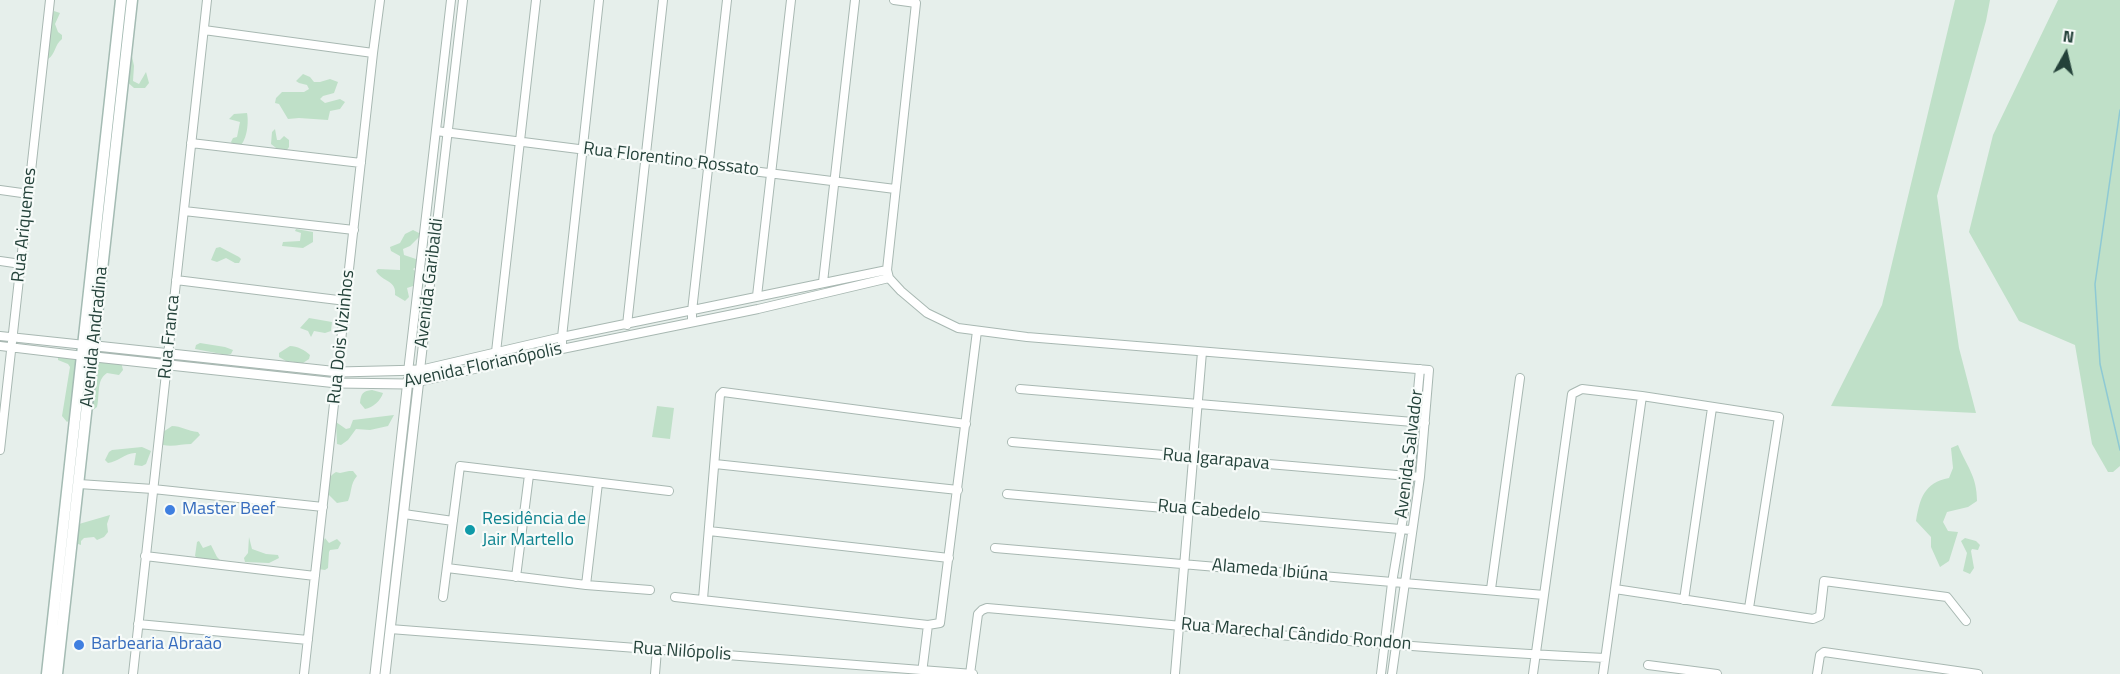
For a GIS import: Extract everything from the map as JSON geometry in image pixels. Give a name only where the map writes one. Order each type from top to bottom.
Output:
[{"type":"main road","name":"Avenida Andradina","points":[[57,674],[70,524],[115,104],[122,0]]},
{"type":"main road","name":"Avenida Andradina","points":[[115,104],[132,0]]},
{"type":"main road","name":"Avenida Andradina","points":[[47,674],[70,524],[79,484],[89,351]]},
{"type":"street","name":"Rua Ariquemes","points":[[0,450],[50,0]]},
{"type":"street","name":"Rua Franca","points":[[133,674],[207,0]]},
{"type":"street","name":"Rua Dois Vizinhos","points":[[304,674],[380,0]]},
{"type":"street","name":"Avenida Garibaldi","points":[[387,613],[393,513],[452,0]]},
{"type":"street","name":"Avenida Garibaldi","points":[[375,674],[405,514],[418,382],[463,0]]},
{"type":"street","points":[[496,352],[536,0]]},
{"type":"street","points":[[562,349],[599,0]]},
{"type":"street","points":[[627,325],[663,0]]},
{"type":"street","points":[[692,322],[727,0]]},
{"type":"street","points":[[757,296],[791,0]]},
{"type":"street","points":[[823,282],[855,0]]},
{"type":"street","points":[[894,0],[916,3],[888,274],[901,291],[927,313],[958,328],[1027,337],[1420,369]]},
{"type":"street","points":[[204,30],[373,53]]},
{"type":"street","name":"Rua Florentino Rossato","points":[[436,131],[895,189]]},
{"type":"street","points":[[191,143],[361,163]]},
{"type":"street","points":[[0,190],[29,194]]},
{"type":"street","points":[[184,211],[354,230]]},
{"type":"street","points":[[0,261],[21,264]]},
{"type":"street","name":"Avenida Florianópolis","points":[[420,370],[823,282],[888,274]]},
{"type":"street","name":"Avenida Florianópolis","points":[[0,336],[167,365],[337,383],[408,384],[692,322],[888,274]]},
{"type":"street","points":[[176,280],[346,302]]},
{"type":"street","points":[[675,597],[928,625],[940,623],[977,331]]},
{"type":"street","name":"Avenida Florianópolis","points":[[0,346],[89,351]]},
{"type":"street","points":[[89,351],[168,353],[339,372],[420,370]]},
{"type":"street","points":[[1175,674],[1202,352]]},
{"type":"street","name":"Avenida Salvador","points":[[1381,674],[1392,583],[1410,476],[1420,369],[1429,372],[1425,423],[1420,477],[1392,674]]},
{"type":"street","points":[[1491,589],[1520,378]]},
{"type":"street","points":[[1020,389],[1425,423]]},
{"type":"street","points":[[1533,674],[1572,394],[1582,389],[1779,417],[1749,608]]},
{"type":"street","points":[[703,599],[720,395],[726,391],[966,424]]},
{"type":"street","points":[[1603,674],[1642,396]]},
{"type":"street","points":[[1684,600],[1712,408]]},
{"type":"street","name":"Rua Igarapava","points":[[1012,442],[1420,477]]},
{"type":"street","points":[[715,464],[957,490]]},
{"type":"street","points":[[443,597],[460,466],[669,491]]},
{"type":"street","points":[[516,577],[529,475]]},
{"type":"street","points":[[586,585],[598,483]]},
{"type":"street","points":[[79,484],[153,489],[323,507]]},
{"type":"street","name":"Rua Cabedelo","points":[[1006,494],[1412,530]]},
{"type":"street","points":[[393,513],[453,521]]},
{"type":"street","points":[[709,531],[949,558]]},
{"type":"street","name":"Alameda Ibiúna","points":[[996,548],[1544,595]]},
{"type":"street","points":[[146,556],[315,576]]},
{"type":"street","points":[[447,568],[586,585],[650,590]]},
{"type":"street","points":[[1615,589],[1813,619],[1820,615],[1824,581],[1947,597],[1966,621]]},
{"type":"street","name":"Rua Marechal Cândido Rondon","points":[[972,674],[978,614],[987,608],[1395,644],[1605,658]]},
{"type":"street","points":[[138,624],[308,640]]},
{"type":"street","points":[[922,672],[928,625]]},
{"type":"street","name":"Avenida Garibaldi","points":[[385,628],[385,674]]},
{"type":"street","name":"Rua Nilópolis","points":[[385,628],[922,672],[972,674]]},
{"type":"street","points":[[655,674],[657,650]]},
{"type":"street","points":[[1817,674],[1820,655],[1824,652],[1978,674]]},
{"type":"street","points":[[1648,665],[1717,674]]},
{"type":"green space","points":[[1955,0],[1990,0],[1937,196],[1959,348],[1976,413],[1831,406],[1882,305]]},
{"type":"green space","points":[[2058,0],[2120,0],[2120,466],[2113,472],[2108,472],[2092,444],[2075,345],[2019,321],[1969,232],[1993,135]]},
{"type":"green space","points":[[54,11],[60,13],[55,24],[62,39],[48,59],[50,35]]},
{"type":"green space","points":[[131,51],[134,66],[133,81],[139,84],[146,72],[149,83],[145,88],[134,88],[125,80]]},
{"type":"green space","points":[[303,74],[314,82],[330,79],[338,82],[334,93],[320,99],[325,103],[340,99],[345,102],[340,109],[330,111],[328,120],[288,119],[279,104],[275,103],[276,98],[282,92],[304,92],[309,89],[307,85],[296,81]]},
{"type":"green space","points":[[247,113],[248,126],[244,140],[240,146],[233,145],[231,142],[237,137],[240,122],[229,119],[234,114]]},
{"type":"green space","points":[[275,129],[277,140],[284,136],[289,140],[289,147],[286,151],[280,151],[271,144],[272,132]]},
{"type":"green space","points":[[296,229],[313,232],[313,242],[303,248],[282,246],[283,242],[300,241],[301,233],[295,231]]},
{"type":"green space","points":[[413,230],[419,233],[419,237],[403,249],[404,255],[419,260],[418,266],[413,269],[417,273],[413,286],[407,288],[409,297],[405,301],[395,295],[394,286],[376,271],[378,269],[400,270],[400,256],[391,251],[390,247],[400,243],[405,234]]},
{"type":"green space","points":[[220,247],[239,257],[241,259],[239,263],[226,258],[217,262],[211,260],[216,248]]},
{"type":"green space","points":[[309,318],[332,322],[331,331],[325,333],[314,331],[311,337],[308,331],[300,328]]},
{"type":"green space","points":[[200,343],[233,350],[227,355],[195,349]]},
{"type":"green space","points":[[290,346],[306,351],[310,355],[309,359],[303,363],[286,361],[279,357],[279,353]]},
{"type":"green space","points":[[58,356],[73,356],[79,361],[72,418],[67,422],[62,416],[70,367],[58,360]]},
{"type":"green space","points":[[97,362],[121,362],[123,370],[119,375],[107,373],[104,376],[100,384],[97,407],[90,410]]},
{"type":"green space","points":[[372,390],[383,393],[376,403],[365,409],[360,403],[361,397],[363,393]]},
{"type":"green space","points":[[657,406],[674,408],[670,439],[652,437]]},
{"type":"green space","points":[[394,415],[388,426],[370,430],[356,429],[348,440],[341,445],[337,444],[336,422],[346,429],[350,428],[353,420]]},
{"type":"green space","points":[[172,426],[198,432],[200,435],[191,444],[163,445],[163,432]]},
{"type":"green space","points":[[1958,445],[1973,478],[1977,501],[1968,507],[1947,512],[1943,522],[1948,531],[1958,532],[1949,561],[1940,567],[1931,547],[1931,537],[1916,521],[1919,505],[1925,493],[1934,484],[1949,478],[1953,468],[1951,448]]},
{"type":"green space","points":[[142,447],[151,451],[146,464],[142,466],[134,465],[136,453],[108,463],[105,460],[112,450]]},
{"type":"green space","points":[[353,471],[357,476],[348,501],[337,503],[327,493],[328,481],[336,472]]},
{"type":"green space","points":[[110,515],[107,524],[108,532],[104,537],[97,540],[94,537],[84,538],[81,545],[75,543],[79,524]]},
{"type":"green space","points":[[249,537],[252,549],[278,555],[279,558],[269,563],[245,562]]},
{"type":"green space","points":[[325,538],[329,543],[337,539],[341,543],[338,549],[330,550],[328,568],[325,570],[318,569]]},
{"type":"green space","points":[[1965,538],[1976,541],[1980,545],[1978,550],[1972,549],[1971,551],[1974,568],[1970,574],[1963,571],[1967,553],[1961,541]]},
{"type":"green space","points":[[199,541],[203,548],[211,545],[220,563],[200,560],[195,556]]},
{"type":"waterway","points":[[2120,110],[2095,284],[2100,364],[2120,450]]},
{"type":"place","name":"Master Beef","points":[[170,510]]},
{"type":"place","name":"Residência de Jair Martello","points":[[470,530]]},
{"type":"place","name":"Barbearia Abraão","points":[[79,645]]}]
